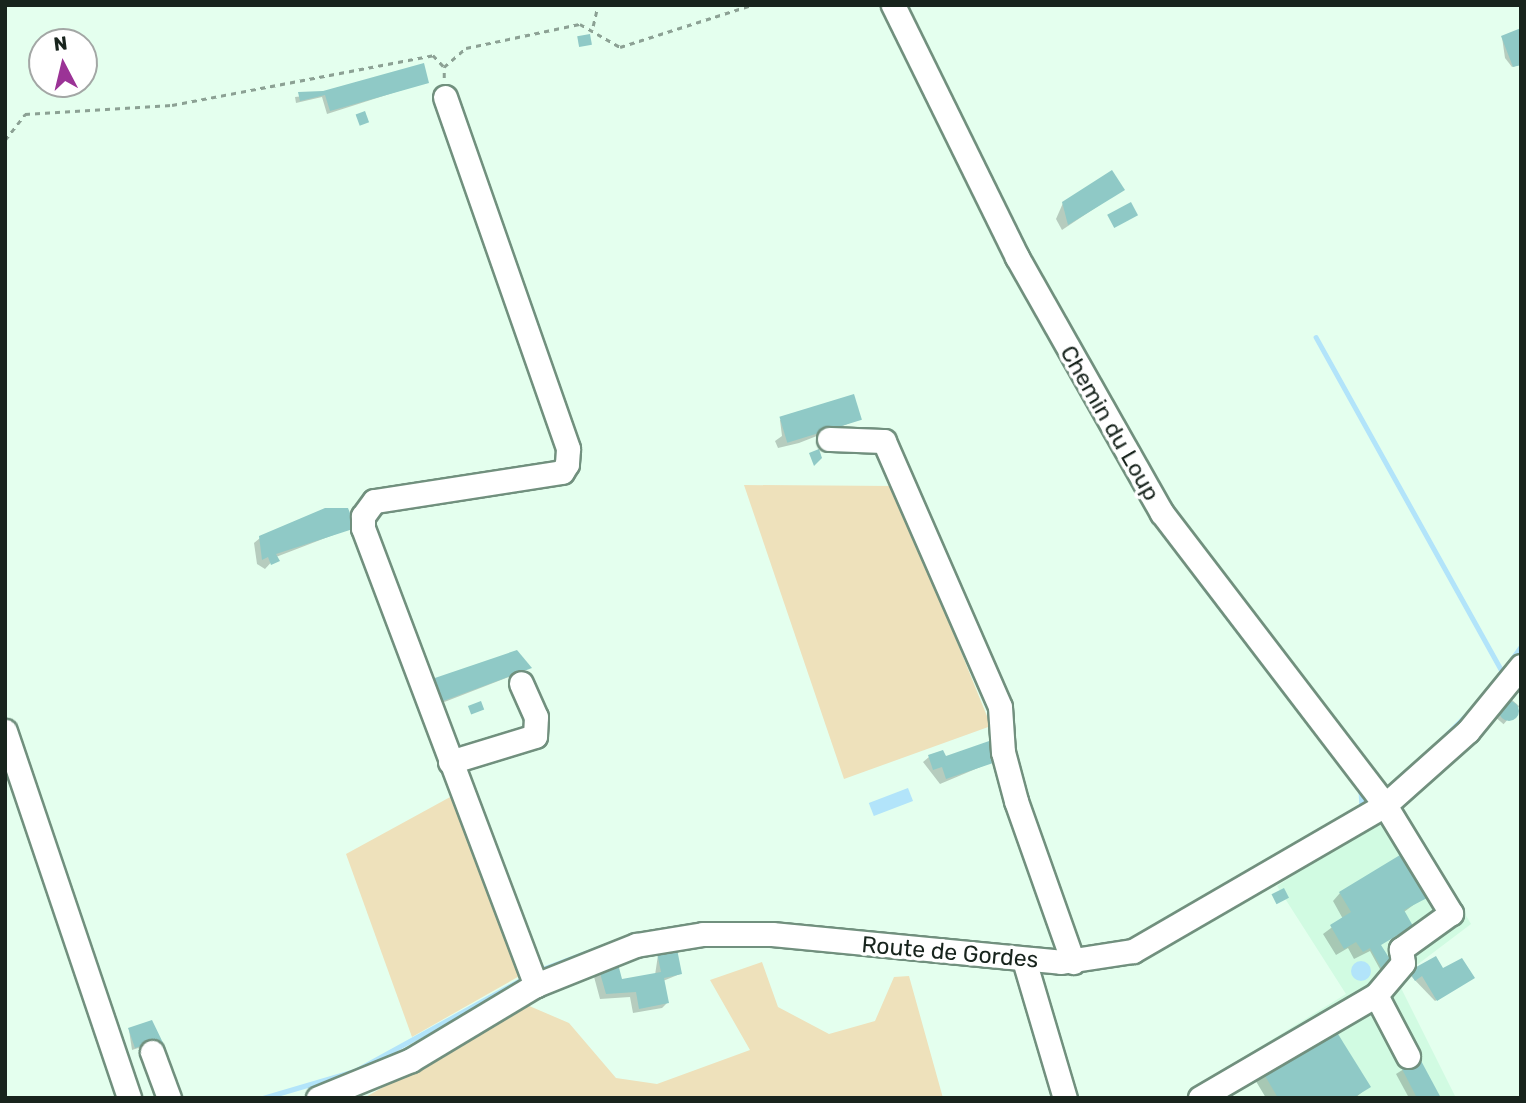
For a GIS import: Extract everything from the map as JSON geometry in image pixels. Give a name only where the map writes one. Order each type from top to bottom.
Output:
[{"type":"street","name":"Chemin du Loup","points":[[893,5],[1017,257],[1162,513],[1385,805],[1451,913],[1401,949],[1404,963],[1376,995]]},
{"type":"street","points":[[445,97],[568,449],[562,472],[374,501],[363,516],[366,544],[536,985]]},
{"type":"street","points":[[829,439],[884,441],[1000,707],[1003,752],[1016,801],[1073,962]]},
{"type":"street","name":"Route de Gordes","points":[[318,1098],[411,1060],[536,985],[604,954],[702,934],[772,934],[1024,960],[1073,962],[1155,942],[1385,805],[1468,732],[1521,666]]},
{"type":"street","points":[[450,762],[535,736],[536,717],[521,683]]},
{"type":"street","points":[[5,730],[129,1098]]},
{"type":"street","points":[[1024,960],[1065,1098]]},
{"type":"street","points":[[1200,1098],[1376,995],[1408,1056]]},
{"type":"street","points":[[152,1052],[169,1098]]},
{"type":"path","points":[[593,26],[598,5]]},
{"type":"path","points":[[444,67],[466,48],[593,26],[620,47],[752,5]]},
{"type":"path","points":[[5,140],[25,114],[172,105],[433,55],[444,67],[445,97]]},
{"type":"shaded area","points":[[744,485],[894,486],[991,726],[844,779]]},
{"type":"shaded area","points":[[452,796],[523,974],[412,1037],[346,854]]},
{"type":"shaded area","points":[[1401,805],[1471,924],[1397,980],[1456,1098],[1266,1098],[1242,1058],[1346,994],[1277,886]]},
{"type":"shaded area","points":[[762,962],[778,1007],[829,1034],[875,1021],[894,977],[909,976],[943,1098],[364,1098],[527,1005],[569,1023],[616,1078],[657,1084],[750,1050],[710,980]]},
{"type":"water","points":[[908,788],[913,801],[874,816],[869,803]]},
{"type":"water","points":[[1361,961],[1368,964],[1371,971],[1368,978],[1361,981],[1354,978],[1351,971],[1354,964]]},
{"type":"building","points":[[1521,28],[1521,65],[1513,67],[1501,36]]},
{"type":"building","points":[[590,34],[592,45],[579,47],[577,36]]},
{"type":"building","points":[[424,63],[429,83],[330,111],[325,95],[300,101],[298,92],[323,91]]},
{"type":"building","points":[[365,111],[369,122],[360,126],[356,114]]},
{"type":"building","points":[[1112,170],[1125,190],[1068,225],[1062,202]]},
{"type":"building","points":[[1131,202],[1138,215],[1114,228],[1107,215]]},
{"type":"building","points":[[854,394],[862,420],[787,443],[779,417]]},
{"type":"building","points":[[819,449],[822,458],[814,466],[809,453]]},
{"type":"building","points":[[325,508],[348,508],[356,528],[276,554],[280,561],[271,565],[268,557],[262,560],[259,536]]},
{"type":"building","points":[[517,650],[532,668],[435,704],[426,681]]},
{"type":"building","points":[[481,701],[484,709],[471,714],[468,706]]},
{"type":"building","points":[[1509,701],[1516,704],[1519,711],[1516,718],[1509,721],[1502,718],[1499,711],[1502,704]]},
{"type":"building","points":[[992,740],[999,761],[946,779],[942,767],[933,770],[928,755],[943,750],[946,756]]},
{"type":"building","points":[[1400,855],[1427,898],[1404,910],[1413,926],[1381,945],[1393,964],[1383,971],[1370,948],[1363,952],[1356,942],[1344,949],[1330,925],[1351,912],[1339,892]]},
{"type":"building","points":[[1284,888],[1289,898],[1277,904],[1272,894]]},
{"type":"building","points":[[677,949],[682,974],[664,978],[669,1003],[639,1009],[636,992],[606,994],[598,966],[617,960],[622,979],[661,972],[657,953]]},
{"type":"building","points":[[1436,956],[1443,968],[1462,958],[1475,978],[1437,1001],[1422,976],[1415,981],[1409,971]]},
{"type":"building","points":[[152,1020],[166,1049],[158,1051],[154,1042],[135,1048],[128,1028]]},
{"type":"building","points":[[1333,1026],[1371,1087],[1353,1098],[1278,1098],[1261,1069]]},
{"type":"building","points":[[1419,1057],[1441,1098],[1417,1098],[1401,1067]]},
{"type":"waterway","points":[[1044,326],[1065,364]]},
{"type":"waterway","points":[[1316,337],[1502,671]]},
{"type":"waterway","points":[[1196,576],[1308,722]]},
{"type":"waterway","points":[[1503,671],[1521,646]]},
{"type":"waterway","points":[[1440,741],[1471,710]]},
{"type":"waterway","points":[[1361,790],[1362,808]]},
{"type":"waterway","points":[[537,971],[630,936]]},
{"type":"waterway","points":[[263,1098],[355,1071],[526,977]]}]
